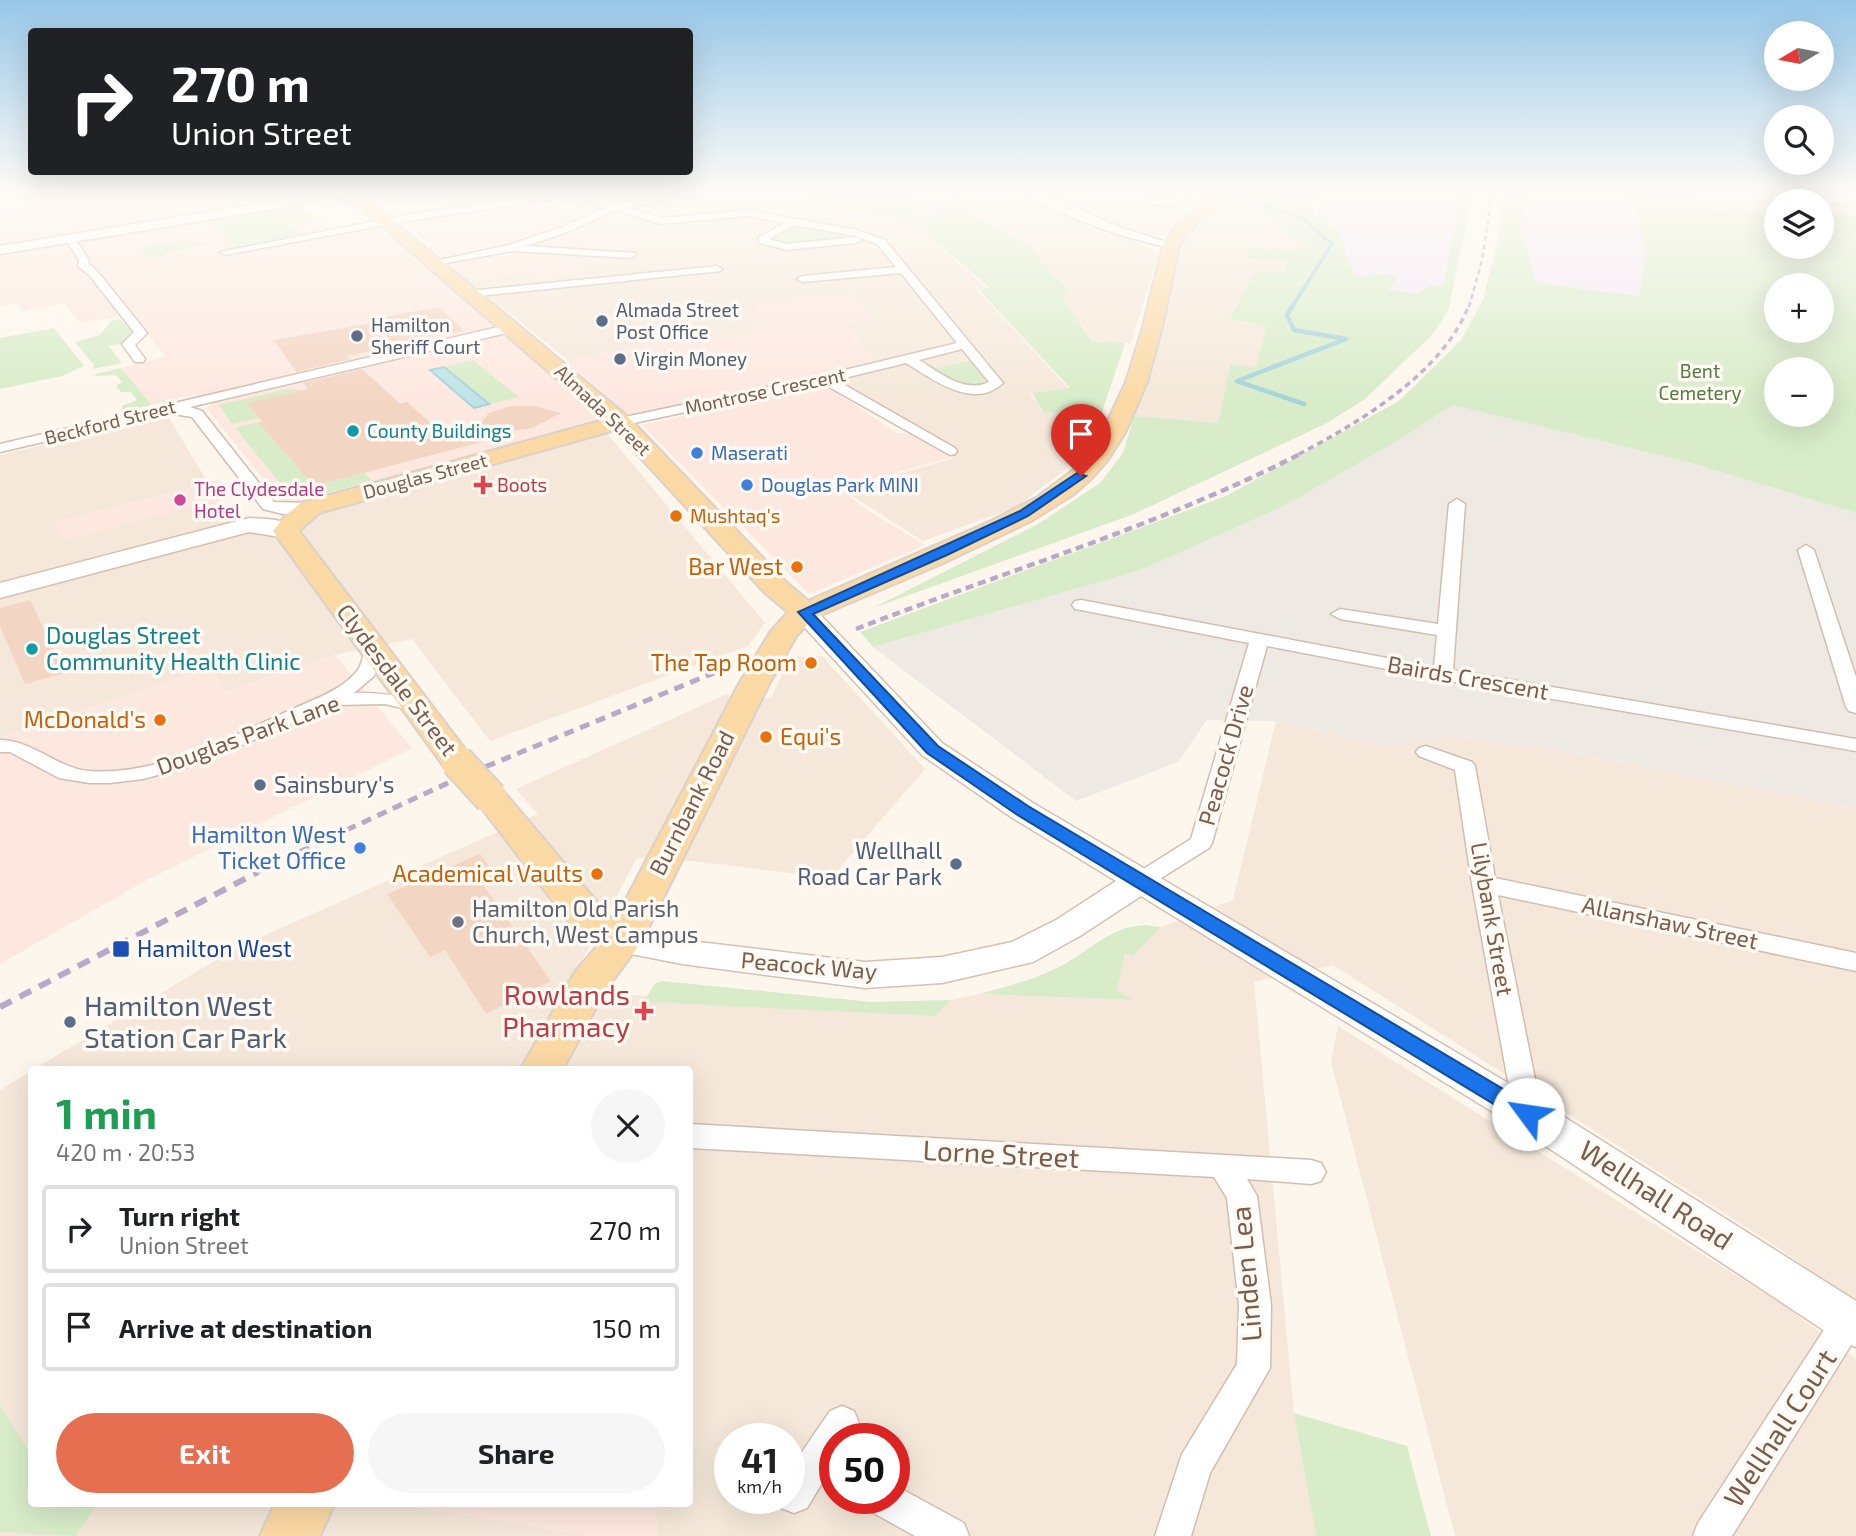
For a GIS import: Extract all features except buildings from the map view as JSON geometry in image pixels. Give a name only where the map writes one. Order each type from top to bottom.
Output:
[{"type":"main road","points":[[804,612],[943,553],[1024,514],[1066,487],[1092,464],[1124,411],[1146,352],[1167,261]]},
{"type":"main road","name":"Almada Street","points":[[435,262],[620,422],[775,587],[804,612]]},
{"type":"main road","name":"Douglas Street","points":[[310,508],[620,422]]},
{"type":"main road","points":[[0,591],[249,525],[269,526],[286,531],[310,508]]},
{"type":"main road","name":"Clydesdale Street","points":[[286,531],[419,706],[457,761],[491,798],[557,884],[596,930],[623,941]]},
{"type":"main road","name":"Wellhall Road","points":[[804,612],[932,750],[1022,810],[1528,1114],[1852,1323]]},
{"type":"main road","name":"Burnbank Road","points":[[544,1066],[589,982],[623,941],[754,684],[785,631],[804,612]]},
{"type":"main road","name":"Peacock Way","points":[[623,941],[682,952],[865,975],[942,970],[1021,953],[1068,928],[1142,880]]},
{"type":"main road","name":"Clydesdale Street","points":[[557,884],[589,982]]},
{"type":"main road","points":[[289,1536],[305,1507]]},
{"type":"street","points":[[84,261],[82,264],[94,274],[141,333],[128,344],[139,359]]},
{"type":"street","points":[[435,262],[442,261]]},
{"type":"street","points":[[896,261],[996,383],[991,387],[974,390],[960,388],[908,359]]},
{"type":"street","points":[[469,293],[583,279],[717,269]]},
{"type":"street","points":[[803,279],[903,270]]},
{"type":"street","name":"Beckford Street","points":[[0,448],[512,328]]},
{"type":"street","name":"Montrose Crescent","points":[[620,422],[824,379],[965,345]]},
{"type":"street","points":[[824,379],[950,451]]},
{"type":"street","name":"Beckford Street","points":[[197,414],[201,404],[220,395]]},
{"type":"street","points":[[158,410],[181,409],[197,414],[269,506],[283,509],[310,508]]},
{"type":"street","points":[[1443,674],[1457,504]]},
{"type":"street","points":[[249,525],[269,506]]},
{"type":"street","points":[[1806,550],[1856,707]]},
{"type":"street","name":"Bairds Crescent","points":[[1081,605],[1443,674],[1856,745]]},
{"type":"street","points":[[1339,614],[1446,631]]},
{"type":"street","name":"Peacock Drive","points":[[1142,880],[1201,843],[1259,640]]},
{"type":"street","points":[[334,699],[367,672],[375,649]]},
{"type":"street","name":"Douglas Park Lane","points":[[0,746],[13,746],[66,773],[89,778],[143,773],[188,761],[334,699],[385,698],[419,706]]},
{"type":"street","name":"Lilybank Street","points":[[1426,752],[1465,766],[1484,884],[1528,1114]]},
{"type":"street","name":"Allanshaw Street","points":[[1484,884],[1856,962]]},
{"type":"street","name":"Lorne Street","points":[[693,1136],[1311,1172]]},
{"type":"street","name":"Linden Lea","points":[[1173,1536],[1194,1466],[1253,1368],[1255,1305],[1242,1196],[1222,1165]]},
{"type":"street","name":"Wellhall Court","points":[[1710,1536],[1852,1323]]},
{"type":"street","points":[[805,1485],[819,1472]]},
{"type":"street","points":[[910,1513],[951,1536]]},
{"type":"shaded area","points":[[0,261],[418,261],[510,339],[597,416],[599,421],[305,503],[282,503],[207,408],[210,404],[195,394],[152,405],[121,368],[166,357],[133,314],[80,323],[65,303],[22,311],[18,303],[0,306]]},
{"type":"shaded area","points":[[446,261],[956,261],[988,289],[977,290],[1069,389],[1030,393],[1044,413],[1102,412],[1074,463],[1016,507],[923,541],[843,490],[954,458],[816,373],[634,413]]},
{"type":"shaded area","points":[[462,261],[578,261],[583,273],[539,280],[530,273],[474,282],[450,263]]},
{"type":"shaded area","points":[[1042,261],[1156,261],[1131,343],[1093,341],[1063,298],[1069,287]]},
{"type":"shaded area","points":[[1174,261],[1287,261],[1284,273],[1231,318],[1266,325],[1256,368],[1230,364],[1218,423],[1134,416]]},
{"type":"shaded area","points":[[1349,261],[1448,261],[1443,287],[1411,327],[1337,289],[1354,275]]},
{"type":"shaded area","points":[[1530,261],[1644,261],[1639,296],[1537,283]]},
{"type":"shaded area","points":[[855,294],[873,319],[847,323],[871,356],[884,361],[635,415],[626,413],[569,363],[577,357],[599,355],[684,336],[697,344],[751,333],[756,323],[754,303]]},
{"type":"shaded area","points":[[824,388],[834,391],[897,433],[907,433],[953,457],[839,488],[867,510],[925,545],[809,594],[642,425],[805,389]]},
{"type":"shaded area","points":[[1453,405],[1691,463],[1856,513],[1856,808],[1557,750],[1450,736],[1384,745],[1276,721],[1207,720],[1178,762],[1076,801],[873,647],[1141,570],[1286,505],[1402,438]]},
{"type":"shaded area","points":[[168,416],[240,536],[606,432],[765,623],[748,646],[490,741],[412,639],[334,655],[225,692],[213,667],[0,737],[0,455]]},
{"type":"shaded area","points":[[219,480],[229,498],[64,540],[53,522]]},
{"type":"shaded area","points":[[335,655],[412,748],[143,882],[0,964],[0,737],[213,666],[226,692]]},
{"type":"shaded area","points":[[822,656],[925,769],[831,878],[692,861],[637,858],[566,990],[934,1016],[951,1000],[979,994],[1132,1000],[1117,992],[1125,952],[1133,955],[1161,927],[1233,900],[1276,721],[1384,745],[1450,736],[1557,750],[1856,808],[1856,1303],[1780,1249],[1333,965],[1254,982],[1294,1413],[1316,1536],[0,1536],[0,1090],[28,1073],[28,1507],[693,1507],[693,1066],[39,1066],[238,947],[538,814],[516,789],[725,695],[771,698],[790,657]]},
{"type":"shaded area","points":[[1338,1026],[1782,1304],[1856,1359],[1856,1536],[1455,1536],[1331,1062]]},
{"type":"shaded area","points":[[416,1507],[656,1507],[658,1536],[589,1536]]},
{"type":"green space","points":[[958,261],[1042,261],[1069,288],[1063,298],[1092,341],[1125,343],[1102,412],[1044,413],[1032,393],[1070,388],[979,290],[990,288]]},
{"type":"green space","points":[[1274,261],[1349,261],[1354,275],[1367,277],[1370,273],[1398,276],[1389,290],[1419,294],[1428,285],[1443,286],[1448,261],[1459,261],[1448,311],[1433,334],[1365,399],[1327,423],[1134,514],[873,608],[1038,524],[1100,483],[1123,453],[1134,416],[1218,423],[1230,364],[1256,367],[1266,326],[1230,318],[1255,272],[1284,273],[1287,262]]},
{"type":"green space","name":"Bent Cemetery","points":[[1493,261],[1530,261],[1537,283],[1639,296],[1644,261],[1856,261],[1856,513],[1691,463],[1453,405],[1402,438],[1286,505],[1141,570],[873,647],[860,632],[1226,496],[1399,401],[1461,340],[1483,300]]},
{"type":"green space","points":[[120,319],[135,334],[124,343],[109,346],[122,363],[93,369],[94,365],[75,342],[100,335],[111,321]]},
{"type":"green space","points":[[54,328],[84,366],[62,376],[0,389],[0,338]]},
{"type":"green space","points":[[473,360],[519,397],[489,404],[444,367]]},
{"type":"green space","points":[[972,360],[987,378],[982,385],[963,385],[935,369]]},
{"type":"green space","points":[[121,368],[152,405],[123,411],[122,406],[137,400],[131,392],[121,392],[116,386],[122,382],[116,375],[95,374]]},
{"type":"green space","points":[[292,388],[301,391],[246,403],[258,418],[232,424],[219,405]]},
{"type":"green space","points":[[258,422],[314,486],[364,473],[373,481],[304,499],[293,499],[235,428]]},
{"type":"green space","points":[[1145,925],[1161,927],[1133,956],[1125,953],[1117,991],[1134,1000],[979,994],[1048,972],[1069,962],[1109,935]]},
{"type":"green space","points":[[662,981],[871,1002],[951,1000],[935,1016],[644,1002],[654,984]]},
{"type":"green space","points":[[0,1405],[28,1450],[28,1507],[95,1507],[76,1536],[0,1532]]},
{"type":"green space","points":[[1294,1413],[1407,1446],[1431,1536],[1316,1536]]},
{"type":"water","points":[[444,367],[489,404],[474,408],[430,370]]},
{"type":"waterway","points":[[1292,307],[1321,261]]},
{"type":"waterway","points":[[1293,305],[1287,315],[1294,330],[1346,339],[1237,381],[1304,404]]},
{"type":"railway","points":[[1469,307],[1482,261]]},
{"type":"railway","points":[[1299,454],[1373,411],[1420,374],[1457,330],[1469,305]]},
{"type":"railway","points":[[856,629],[1138,525],[1302,453]]},
{"type":"railway","points":[[254,873],[463,776],[750,658]]},
{"type":"railway","points":[[0,1007],[258,872]]},
{"type":"place","name":"Almada Street Post Office","points":[[602,321]]},
{"type":"place","name":"Hamilton Sheriff Court","points":[[357,336]]},
{"type":"place","name":"Virgin Money","points":[[620,359]]},
{"type":"place","name":"County Buildings","points":[[353,431]]},
{"type":"place","name":"Maserati","points":[[697,453]]},
{"type":"place","name":"Boots","points":[[483,485]]},
{"type":"place","name":"Douglas Park MINI","points":[[747,485]]},
{"type":"place","name":"The Clydesdale Hotel","points":[[180,500]]},
{"type":"place","name":"Mushtaq's","points":[[676,516]]},
{"type":"place","name":"Bar West","points":[[797,567]]},
{"type":"place","name":"Douglas Street Community Health Clinic","points":[[32,649]]},
{"type":"place","name":"The Tap Room","points":[[811,663]]},
{"type":"place","name":"McDonald's","points":[[160,720]]},
{"type":"place","name":"Equi's","points":[[766,737]]},
{"type":"place","name":"Sainsbury's","points":[[260,785]]},
{"type":"place","name":"Hamilton West Ticket Office","points":[[360,848]]},
{"type":"place","name":"Wellhall Road Car Park","points":[[956,864]]},
{"type":"place","name":"Academical Vaults","points":[[597,874]]},
{"type":"place","name":"Hamilton Old Parish Church, West Campus","points":[[458,922]]},
{"type":"place","name":"Hamilton West","points":[[121,949]]},
{"type":"place","name":"Rowlands Pharmacy","points":[[644,1011]]},
{"type":"place","name":"Hamilton West Station Car Park","points":[[70,1022]]},
{"type":"route","points":[[1081,476],[1024,514],[967,542],[804,612],[932,750],[961,771],[1528,1114]]}]
